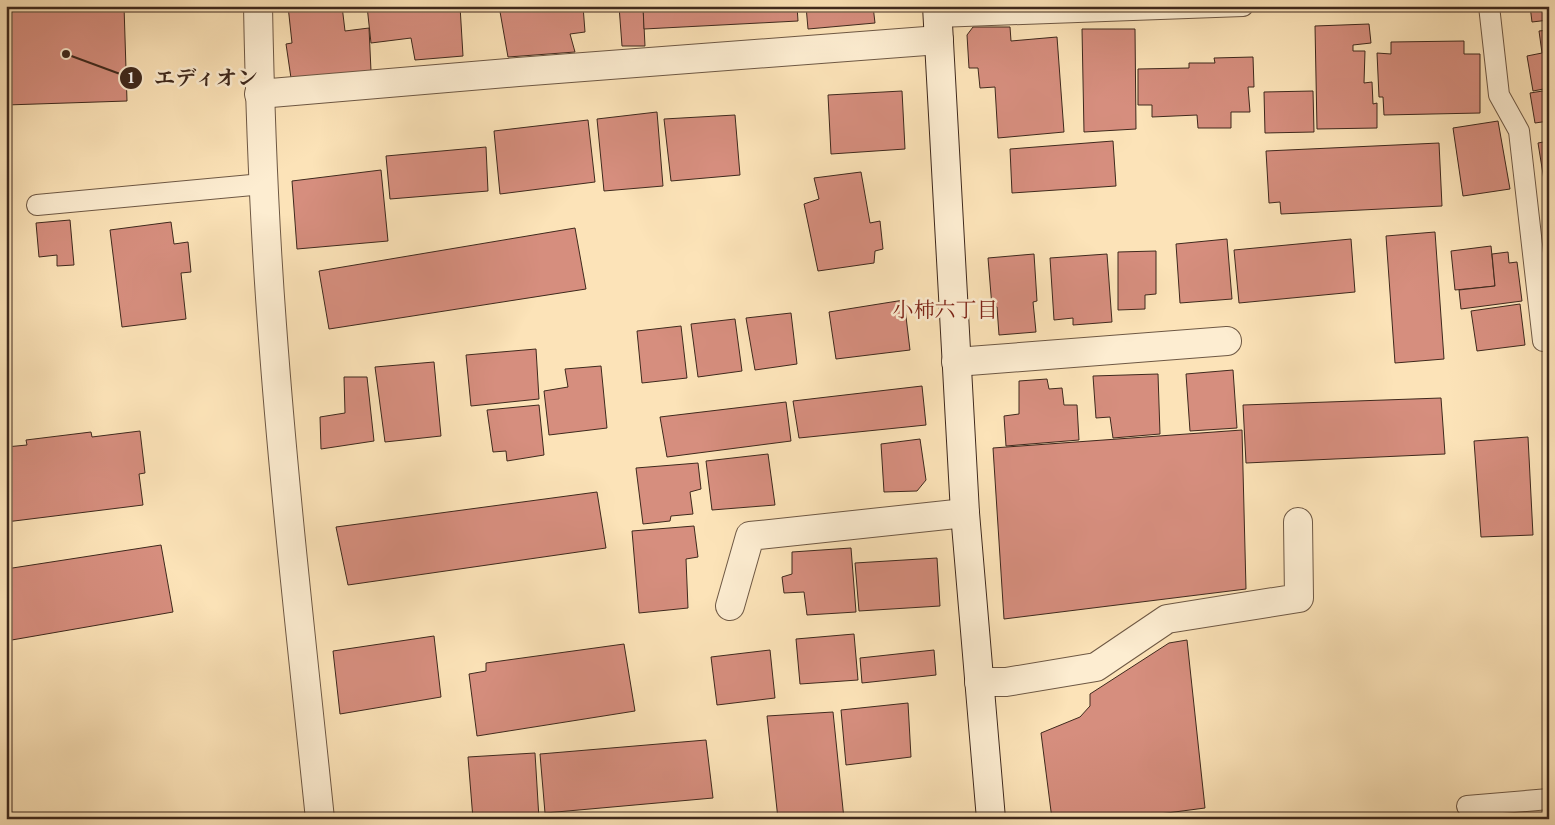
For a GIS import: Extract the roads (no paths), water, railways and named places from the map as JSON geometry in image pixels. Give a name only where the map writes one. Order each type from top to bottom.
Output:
[{"type":"street","points":[[258,6],[259,94],[272,326],[284,468],[320,819]]},
{"type":"street","points":[[259,94],[518,72],[938,21],[965,512],[991,819]]},
{"type":"street","points":[[956,362],[1227,341]]},
{"type":"street","points":[[730,606],[750,536],[965,512]]},
{"type":"street","points":[[978,682],[1006,682],[1096,667],[1166,619],[1299,598],[1298,522]]},
{"type":"lane","points":[[938,21],[1243,6]]},
{"type":"lane","points":[[1489,6],[1499,95],[1519,131],[1543,341]]},
{"type":"lane","points":[[37,205],[263,184]]},
{"type":"lane","points":[[1467,806],[1549,799]]},
{"type":"place","name":"エディオン","points":[[66,54]]},
{"type":"district","name":"小柿六丁目","points":[[945,309]]}]
